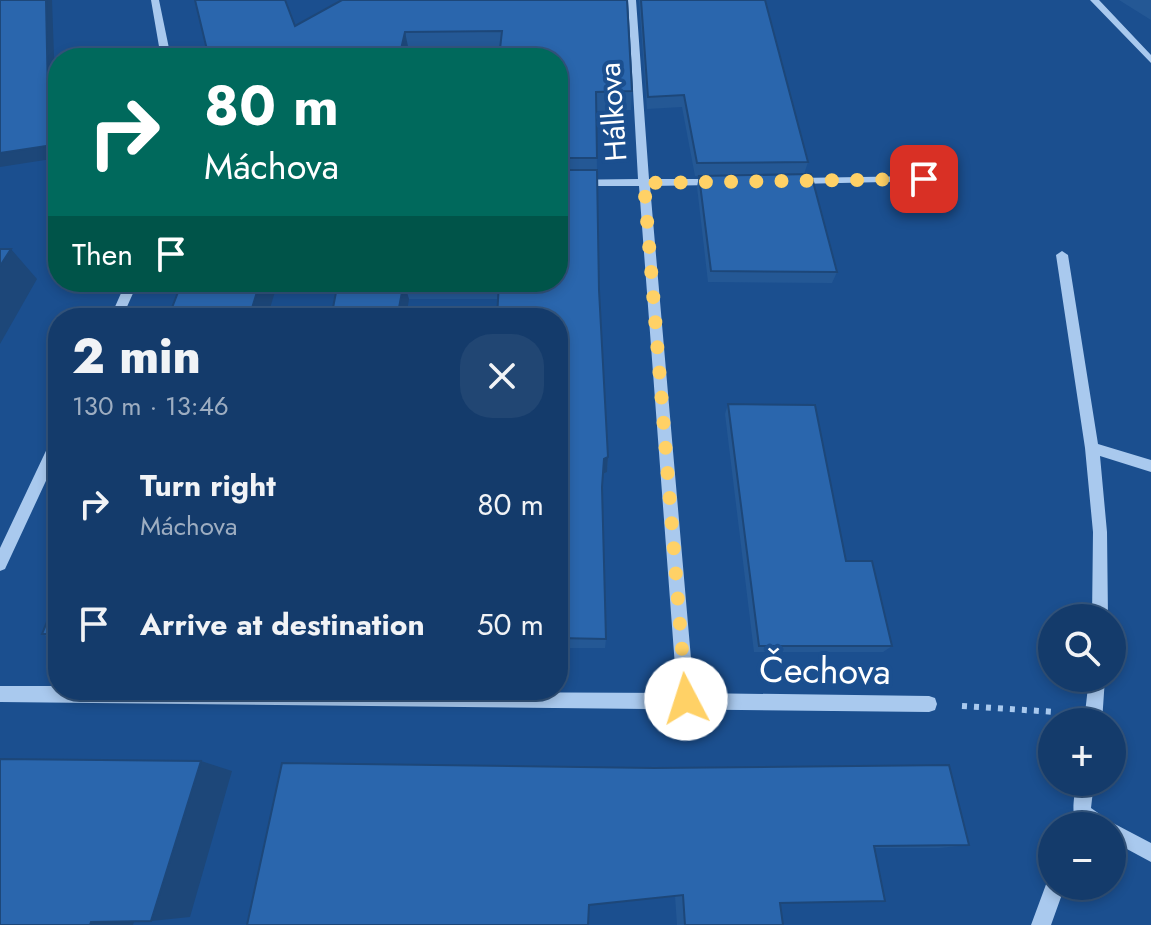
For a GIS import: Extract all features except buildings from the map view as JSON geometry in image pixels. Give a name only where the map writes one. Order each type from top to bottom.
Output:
[{"type":"street","points":[[155,0],[164,48]]},
{"type":"street","name":"Hálkova","points":[[632,0],[686,699]]},
{"type":"street","points":[[1094,0],[1151,60]]},
{"type":"street","points":[[784,181],[924,179]]},
{"type":"street","points":[[568,183],[722,182]]},
{"type":"street","points":[[1062,255],[1092,448],[1100,532],[1100,604]]},
{"type":"street","points":[[1092,448],[1151,466]]},
{"type":"street","points":[[0,564],[48,461]]},
{"type":"street","name":"Čechova","points":[[0,694],[48,694]]},
{"type":"street","name":"Čechova","points":[[568,698],[929,704]]},
{"type":"street","points":[[1126,839],[1151,853]]},
{"type":"street","points":[[1041,925],[1050,900]]},
{"type":"path","points":[[929,704],[1038,713]]},
{"type":"route","points":[[686,699],[644,183],[924,179]]}]
